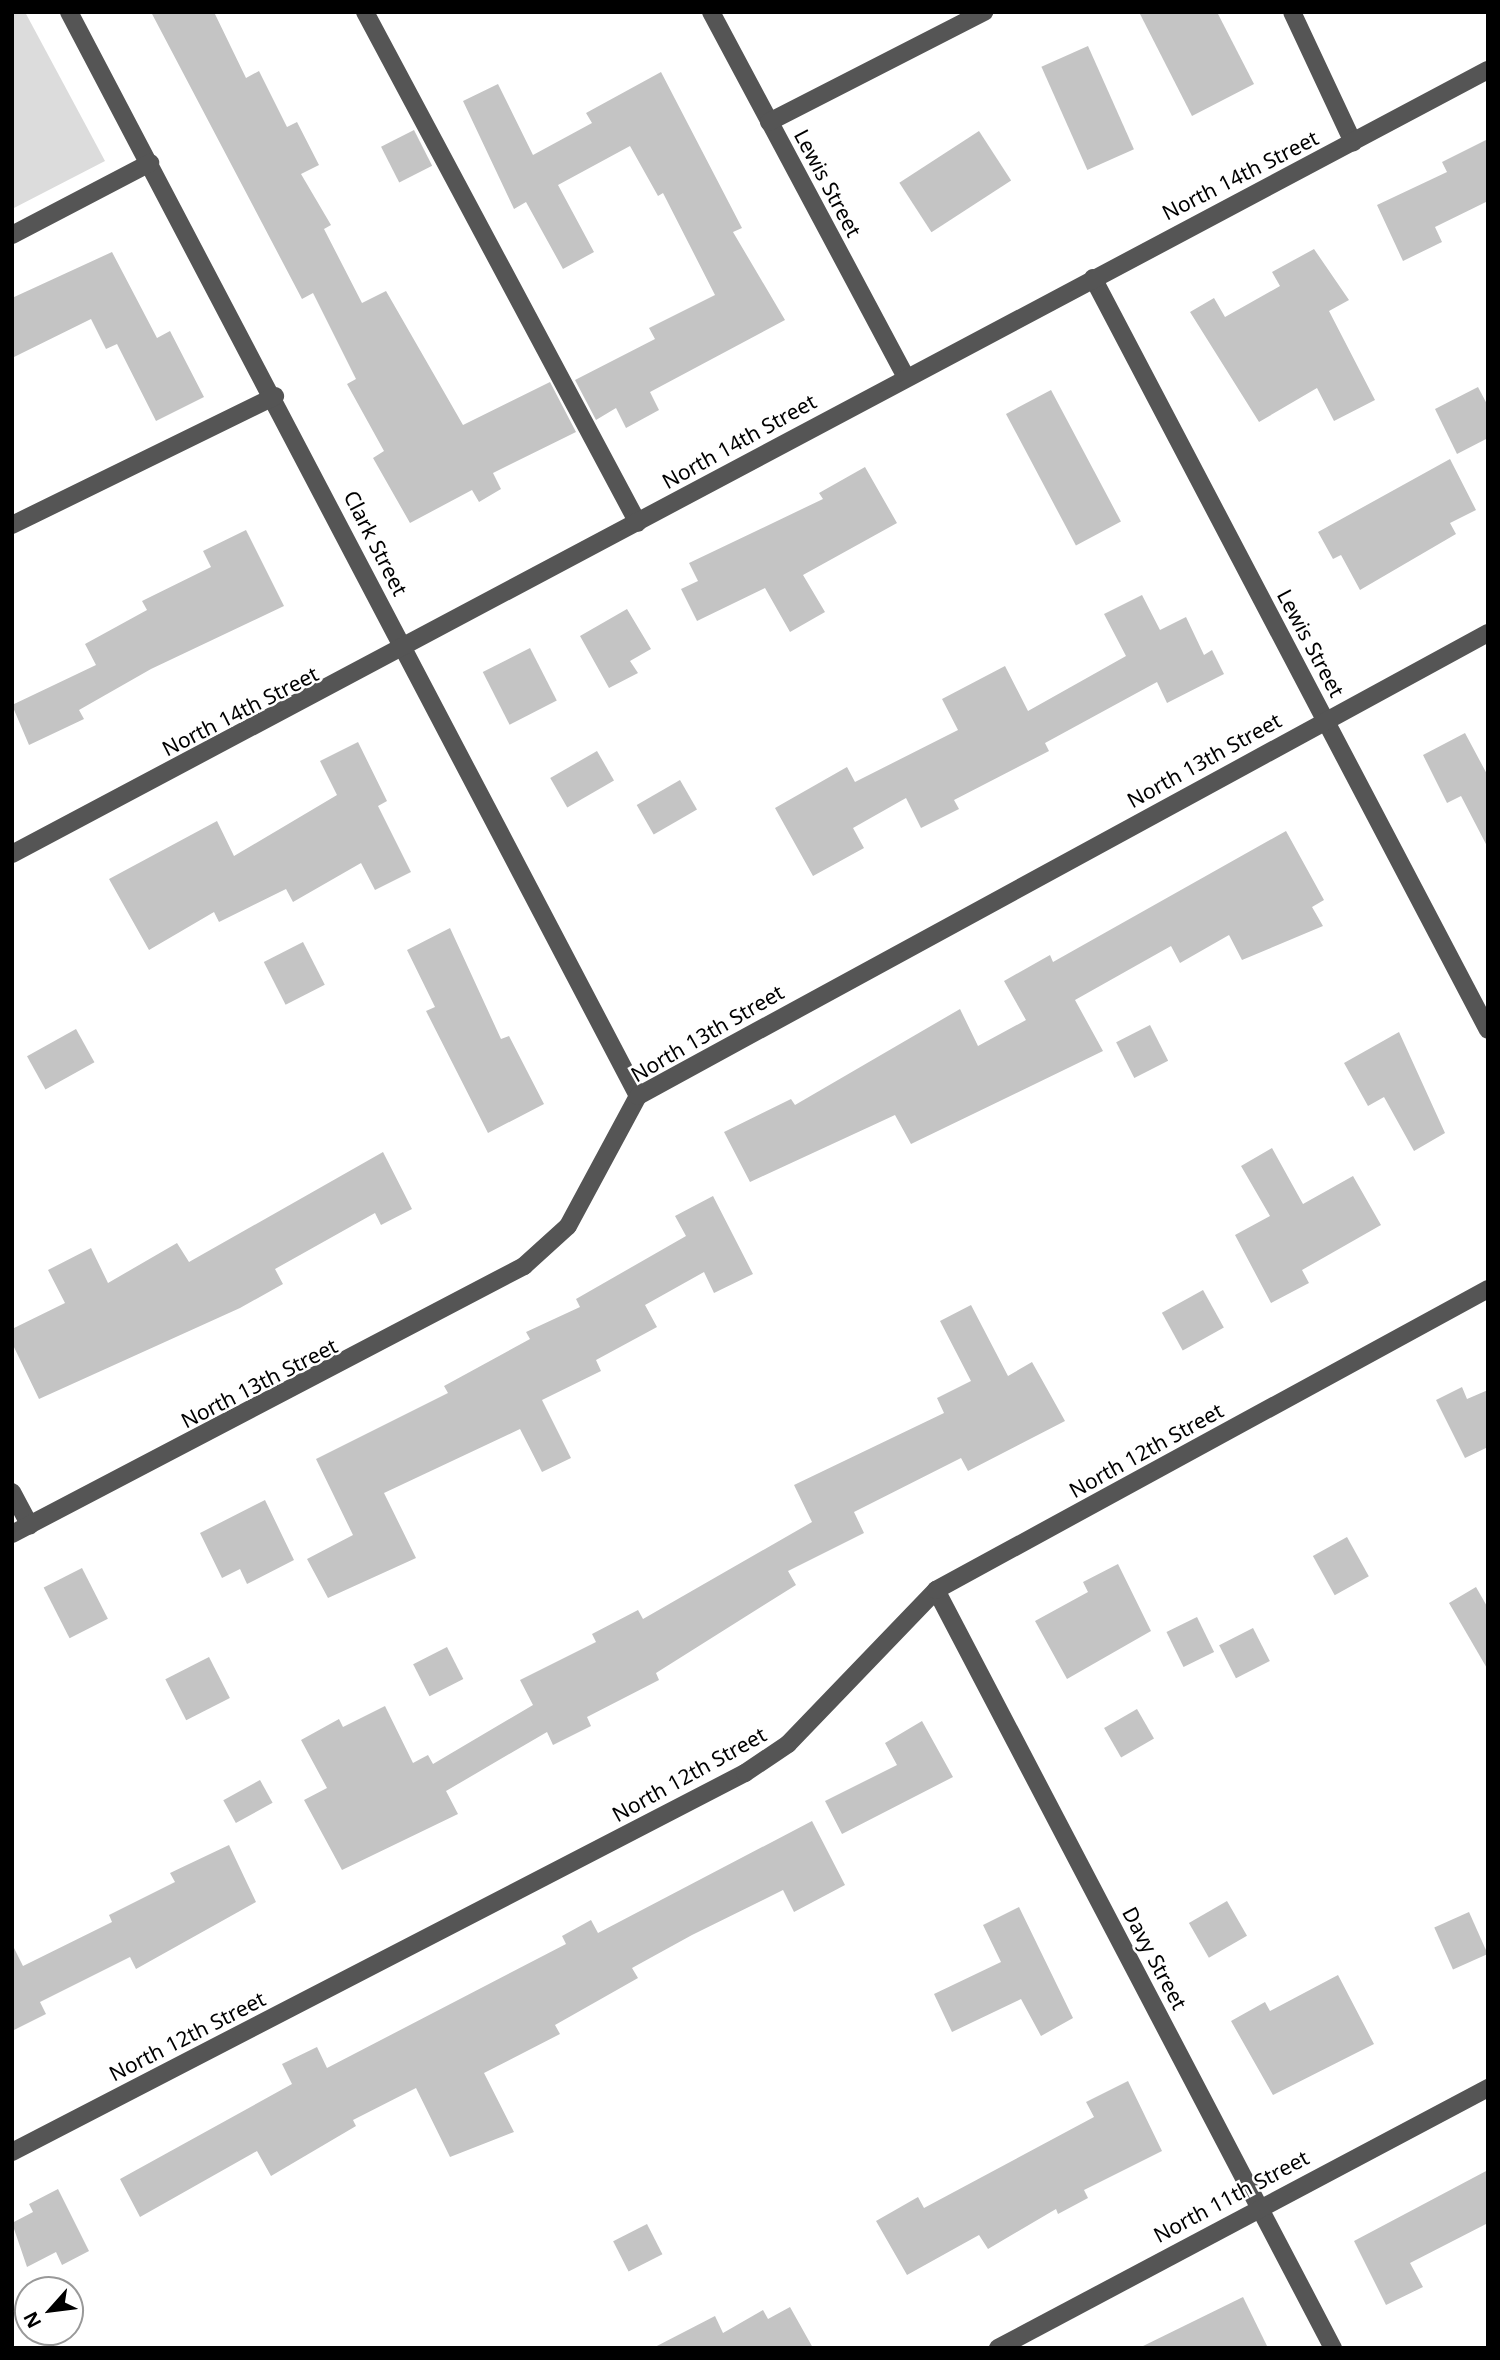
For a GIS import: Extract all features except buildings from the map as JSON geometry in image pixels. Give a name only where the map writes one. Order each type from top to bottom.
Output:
[{"type":"street","name":"Clark Street","points":[[69,12],[275,396],[638,1096]]},
{"type":"street","points":[[365,12],[638,523]]},
{"type":"street","name":"Lewis Street","points":[[711,12],[905,376]]},
{"type":"street","points":[[769,122],[984,12]]},
{"type":"street","points":[[1292,12],[1353,142]]},
{"type":"street","name":"North 14th Street","points":[[12,854],[405,651],[905,376],[1488,71]]},
{"type":"street","points":[[12,235],[150,163]]},
{"type":"street","name":"Lewis Street","points":[[1093,278],[1488,1030]]},
{"type":"street","points":[[12,525],[275,396]]},
{"type":"street","name":"North 13th Street","points":[[12,1534],[524,1266],[568,1227],[638,1096],[1325,719],[1488,633]]},
{"type":"street","name":"North 12th Street","points":[[12,2152],[745,1773],[788,1744],[936,1590],[1488,1289]]},
{"type":"street","points":[[12,1492],[30,1526]]},
{"type":"street","name":"Davy Street","points":[[936,1590],[1333,2348]]},
{"type":"street","name":"North 11th Street","points":[[998,2348],[1259,2206],[1488,2088]]},
{"type":"shaded area","points":[[12,12],[25,12],[105,161],[12,209]]}]
